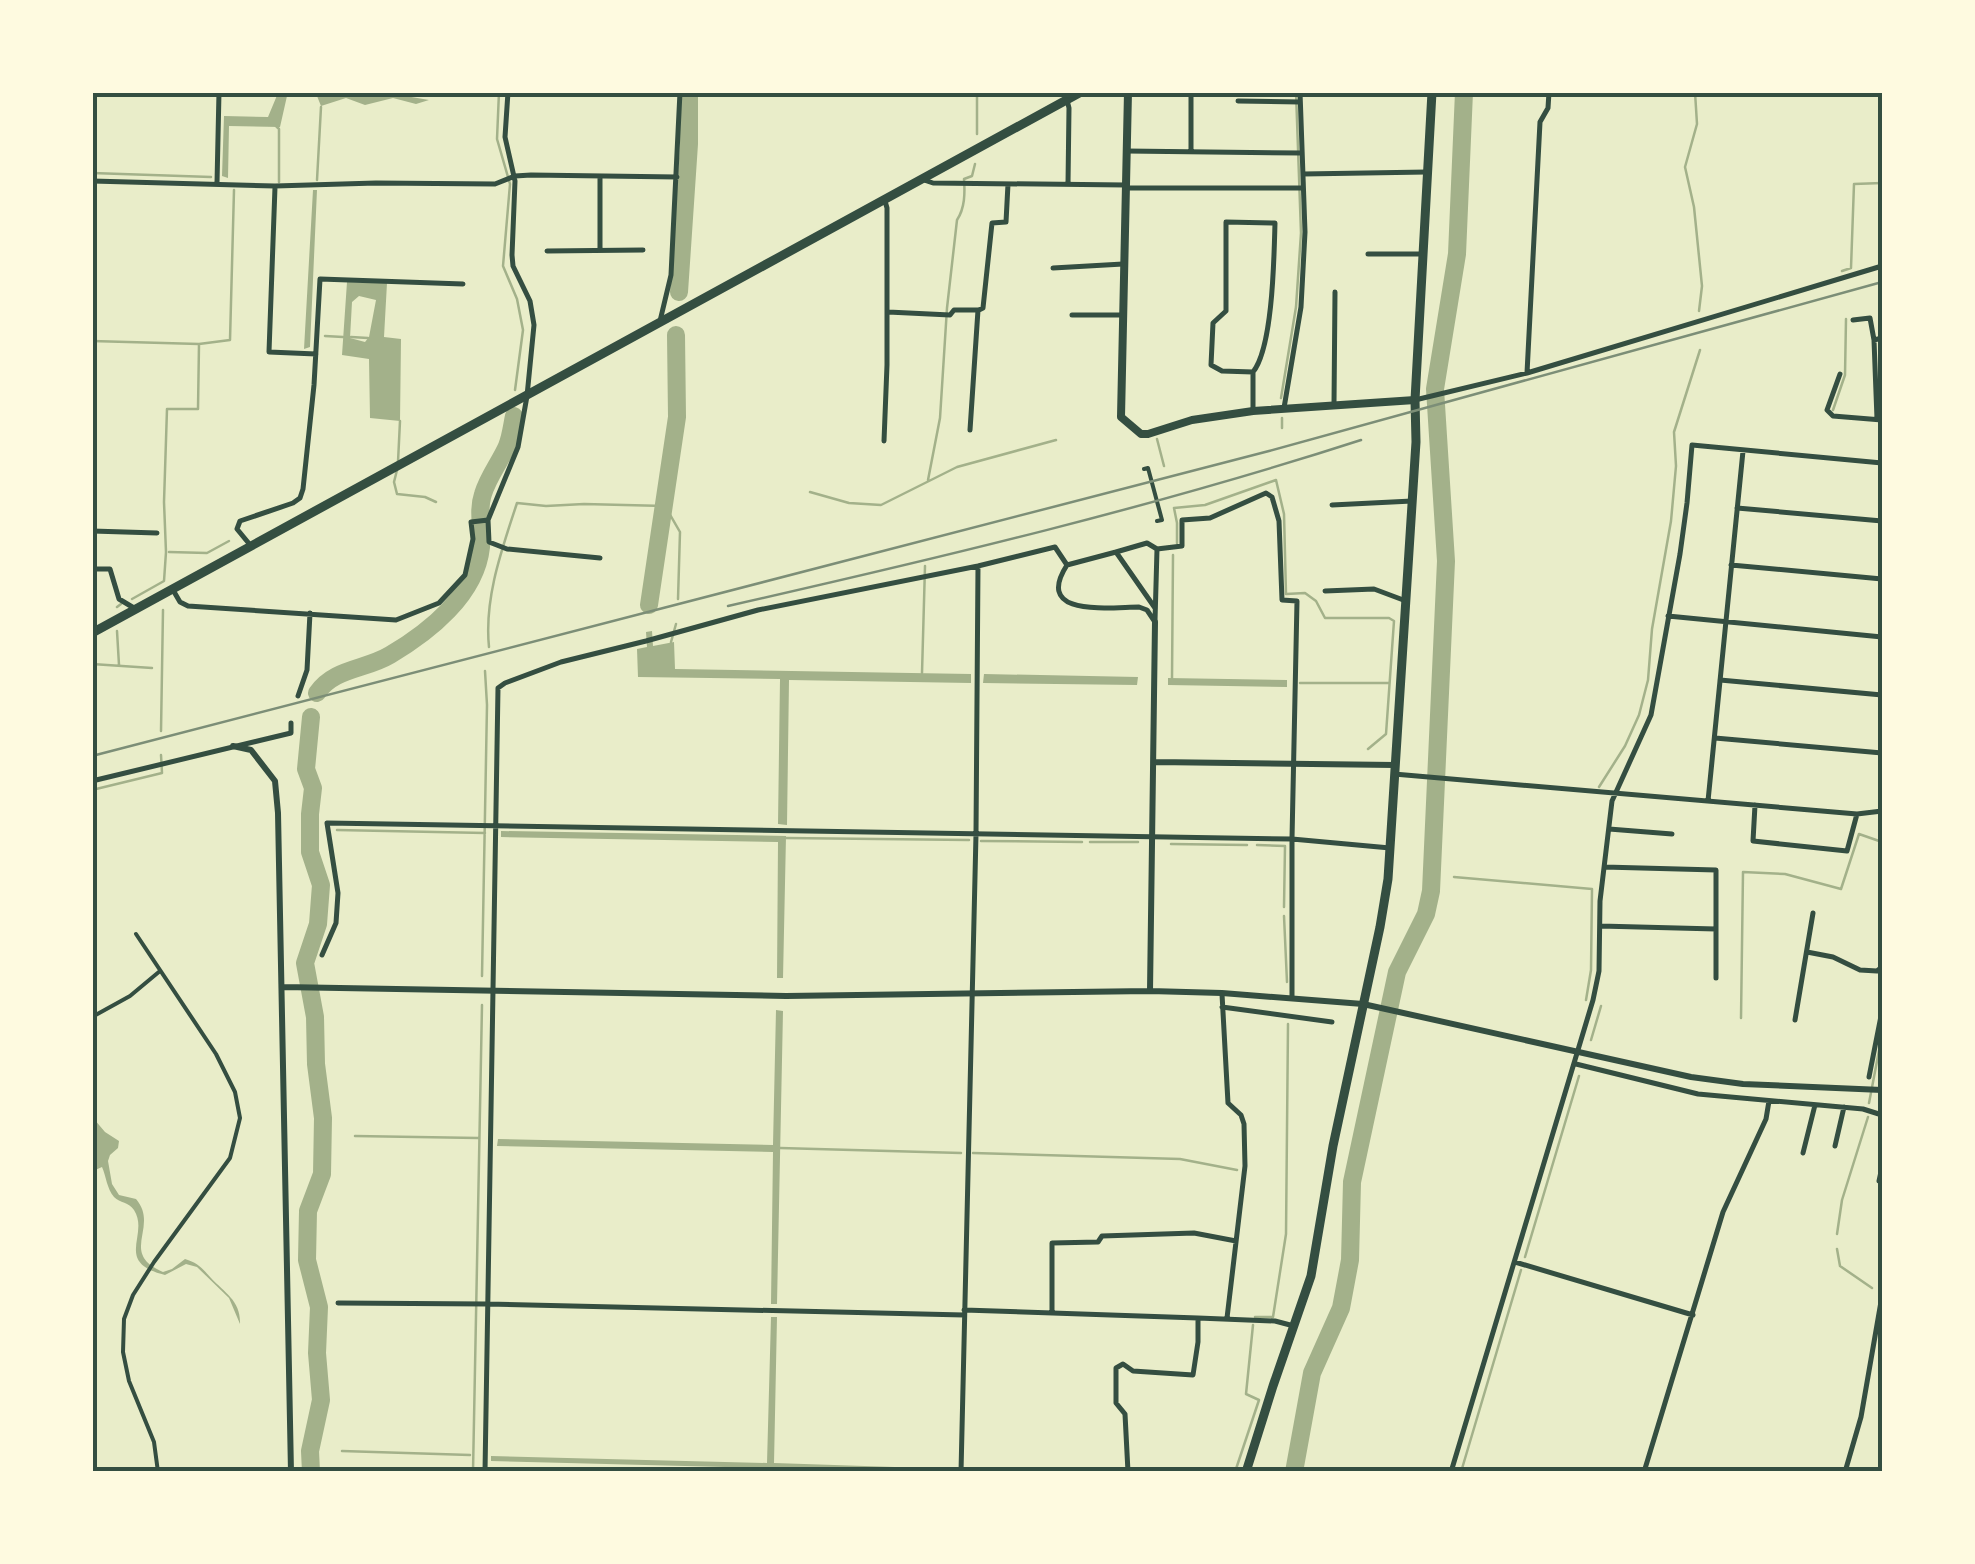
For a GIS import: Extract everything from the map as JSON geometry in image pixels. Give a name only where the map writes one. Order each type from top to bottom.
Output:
[{"type":"main road","points":[[92,633],[1081,92]]},
{"type":"main road","points":[[1128,92],[1122,417],[1141,434],[1148,434],[1192,420],[1254,410],[1414,400]]},
{"type":"main road","points":[[1246,1472],[1312,1276],[1334,1146],[1380,927],[1391,848],[1432,92]]},
{"type":"street","points":[[217,183],[219,92]]},
{"type":"street","points":[[508,92],[505,137],[515,176],[513,266],[530,301],[534,324],[518,447],[488,520],[489,542],[508,548],[600,558]]},
{"type":"street","points":[[660,324],[671,275],[680,92]]},
{"type":"street","points":[[1284,408],[1301,308],[1305,232],[1299,188],[1302,174],[1296,102],[1300,92]]},
{"type":"street","points":[[1527,373],[1540,122],[1548,108],[1550,92]]},
{"type":"street","points":[[1190,152],[1191,94]]},
{"type":"street","points":[[1066,100],[1068,184]]},
{"type":"street","points":[[1238,102],[1296,102]]},
{"type":"street","points":[[1126,152],[1298,153]]},
{"type":"street","points":[[1302,174],[1427,172]]},
{"type":"street","points":[[92,181],[276,186],[495,184],[515,176],[677,177]]},
{"type":"street","points":[[600,176],[600,249]]},
{"type":"street","points":[[924,179],[933,183],[970,184],[1299,188]]},
{"type":"street","points":[[888,312],[947,315],[954,310],[983,308],[992,223],[1006,222],[1008,184]]},
{"type":"street","points":[[276,186],[269,352],[316,354]]},
{"type":"street","points":[[884,440],[888,312],[885,200]]},
{"type":"street","points":[[1253,372],[1222,371],[1211,365],[1213,323],[1226,310],[1226,222],[1275,223],[1274,275],[1264,344],[1253,372],[1254,410]]},
{"type":"street","points":[[547,251],[644,250]]},
{"type":"street","points":[[1368,254],[1422,254]]},
{"type":"street","points":[[1053,268],[1124,264]]},
{"type":"street","points":[[1414,400],[1527,373],[1882,266]]},
{"type":"street","points":[[251,546],[237,529],[240,521],[300,498],[320,279],[463,284]]},
{"type":"street","points":[[1334,292],[1334,404]]},
{"type":"street","points":[[970,430],[978,310]]},
{"type":"street","points":[[1072,315],[1122,316]]},
{"type":"street","points":[[1840,374],[1826,410],[1833,416],[1880,420],[1870,318],[1854,320]]},
{"type":"street","points":[[1874,340],[1882,338]]},
{"type":"street","points":[[1451,1472],[1576,1064],[1599,971],[1600,901],[1615,793],[1652,715],[1687,503],[1692,444],[1882,463]]},
{"type":"street","points":[[1708,801],[1743,450]]},
{"type":"street","points":[[1144,469],[1148,468],[1162,520],[1157,521]]},
{"type":"street","points":[[1155,622],[1148,610],[1139,607],[1078,607],[1064,601],[1059,592],[1060,576],[1068,565],[1148,542],[1157,549],[1182,546],[1182,520],[1210,518],[1266,494],[1272,497],[1278,521],[1282,600],[1297,602],[1292,998]]},
{"type":"street","points":[[1332,505],[1412,501]]},
{"type":"street","points":[[1737,508],[1882,521]]},
{"type":"street","points":[[174,590],[180,602],[188,606],[396,620],[440,603],[465,575],[472,522],[488,520]]},
{"type":"street","points":[[92,531],[157,533]]},
{"type":"street","points":[[484,1472],[480,1304],[493,991],[492,826],[498,688],[561,662],[758,610],[1055,547],[1068,565]]},
{"type":"street","points":[[1150,990],[1157,549]]},
{"type":"street","points":[[1116,552],[1155,608]]},
{"type":"street","points":[[1731,565],[1882,579]]},
{"type":"street","points":[[961,1472],[976,834],[978,566]]},
{"type":"street","points":[[92,569],[110,570],[119,600],[137,610]]},
{"type":"street","points":[[1325,591],[1374,589],[1406,601]]},
{"type":"street","points":[[298,696],[307,670],[310,612]]},
{"type":"street","points":[[1668,616],[1882,637]]},
{"type":"street","points":[[1720,680],[1882,696]]},
{"type":"street","points":[[92,781],[291,733],[292,722]]},
{"type":"street","points":[[1714,738],[1882,753]]},
{"type":"street","points":[[233,746],[251,750],[274,781],[279,839],[290,1472]]},
{"type":"street","points":[[1154,762],[1395,770],[1426,776],[1857,814],[1882,811]]},
{"type":"street","points":[[1756,805],[1753,841],[1847,851],[1857,814]]},
{"type":"street","points":[[322,956],[336,923],[338,893],[327,823],[1292,839],[1391,848]]},
{"type":"street","points":[[1609,829],[1672,834]]},
{"type":"street","points":[[1604,866],[1716,870],[1716,978]]},
{"type":"street","points":[[1795,1020],[1813,913]]},
{"type":"street","points":[[1600,926],[1716,929]]},
{"type":"street","points":[[136,934],[216,1054],[236,1092],[240,1118],[230,1158],[132,1295],[124,1319],[124,1352],[130,1381],[154,1442],[158,1472]]},
{"type":"street","points":[[1806,952],[1860,970],[1877,971],[1882,967]]},
{"type":"street","points":[[92,1017],[130,996],[160,972]]},
{"type":"street","points":[[282,987],[323,991],[786,996],[1150,990],[1222,993],[1363,1004],[1708,1080],[1882,1090]]},
{"type":"street","points":[[1222,993],[1228,1103],[1244,1124],[1244,1166],[1227,1318]]},
{"type":"street","points":[[1222,1007],[1332,1022]]},
{"type":"street","points":[[1869,1077],[1882,1012]]},
{"type":"street","points":[[1576,1064],[1698,1094],[1863,1109],[1882,1115]]},
{"type":"street","points":[[1863,1109],[1865,1098]]},
{"type":"street","points":[[1644,1472],[1722,1212],[1766,1119],[1769,1101]]},
{"type":"street","points":[[1804,1154],[1815,1105]]},
{"type":"street","points":[[1835,1146],[1844,1107]]},
{"type":"street","points":[[1879,1182],[1882,1167]]},
{"type":"street","points":[[1052,1311],[1052,1243],[1098,1242],[1102,1236],[1194,1233],[1236,1241]]},
{"type":"street","points":[[1515,1262],[1693,1315]]},
{"type":"street","points":[[1845,1472],[1861,1418],[1882,1296]]},
{"type":"street","points":[[338,1303],[1052,1311],[1227,1318],[1294,1326]]},
{"type":"street","points":[[1128,1472],[1125,1414],[1116,1402],[1116,1368],[1124,1364],[1132,1371],[1193,1375],[1198,1318]]},
{"type":"shaded area","points":[[278,93],[388,93],[429,100],[416,104],[393,98],[365,105],[346,98],[321,106],[317,96],[287,96],[280,127],[229,126],[228,178],[222,176],[224,116],[268,117]]},
{"type":"shaded area","points":[[313,190],[317,190],[310,347],[304,349]]},
{"type":"shaded area","points":[[347,282],[387,283],[384,337],[401,339],[400,421],[370,418],[369,359],[342,355]],"holes":[[[359,296],[376,300],[369,337],[365,342],[350,338],[352,302]]]},
{"type":"shaded area","points":[[652,631],[653,646],[674,642],[675,669],[971,674],[971,683],[789,680],[787,825],[778,824],[780,679],[638,677],[637,649],[647,647],[646,632]]},
{"type":"shaded area","points":[[984,674],[1138,677],[1137,685],[983,683]]},
{"type":"shaded area","points":[[1168,678],[1287,680],[1287,687],[1168,685]]},
{"type":"shaded area","points":[[501,831],[786,836],[783,978],[777,978],[778,842],[501,837]]},
{"type":"shaded area","points":[[776,1010],[783,1011],[777,1304],[771,1304],[773,1152],[497,1146],[498,1139],[773,1145]]},
{"type":"shaded area","points":[[92,1096],[94,1119],[119,1141],[108,1161],[112,1184],[119,1195],[136,1199],[142,1209],[143,1257],[163,1272],[185,1259],[197,1264],[231,1298],[238,1309],[240,1324],[229,1298],[197,1267],[186,1264],[165,1275],[140,1263],[134,1210],[114,1197],[102,1167],[93,1171]]},
{"type":"shaded area","points":[[771,1317],[777,1317],[774,1463],[955,1471],[768,1472],[767,1468],[491,1461],[491,1456],[767,1463]]},
{"type":"waterway","points":[[499,92],[497,139],[510,184],[503,266],[517,299],[523,330],[515,390]]},
{"type":"waterway","points":[[679,292],[689,92]]},
{"type":"waterway","points":[[977,92],[977,134]]},
{"type":"waterway","points":[[1281,398],[1296,307],[1301,233],[1296,92]]},
{"type":"waterway","points":[[1294,1472],[1312,1373],[1341,1308],[1350,1260],[1352,1182],[1397,972],[1426,914],[1431,891],[1446,561],[1435,389],[1457,254],[1464,92]]},
{"type":"waterway","points":[[1695,92],[1697,124],[1685,167],[1694,207],[1702,286],[1699,311]]},
{"type":"waterway","points":[[317,180],[321,107]]},
{"type":"waterway","points":[[275,125],[279,129],[279,182]]},
{"type":"waterway","points":[[928,480],[940,418],[957,220],[963,205],[964,179],[972,176],[975,164]]},
{"type":"waterway","points":[[92,173],[211,177]]},
{"type":"waterway","points":[[1842,271],[1851,268],[1854,184],[1882,183]]},
{"type":"waterway","points":[[132,599],[164,581],[167,409],[198,409],[199,344],[230,340],[234,190]]},
{"type":"waterway","points":[[1833,410],[1845,375],[1846,319]]},
{"type":"waterway","points":[[649,605],[677,417],[676,335]]},
{"type":"waterway","points":[[325,336],[343,337]]},
{"type":"waterway","points":[[351,337],[368,338]]},
{"type":"waterway","points":[[92,341],[199,344]]},
{"type":"waterway","points":[[1599,787],[1625,746],[1639,715],[1648,680],[1652,629],[1671,521],[1676,466],[1674,432],[1700,350]]},
{"type":"waterway","points":[[317,693],[332,679],[405,646],[435,623],[460,596],[470,581],[481,547],[483,494],[507,446],[514,416]]},
{"type":"waterway","points":[[1282,418],[1282,428]]},
{"type":"waterway","points":[[398,462],[400,421]]},
{"type":"waterway","points":[[1157,439],[1164,466]]},
{"type":"waterway","points":[[810,492],[849,503],[881,505],[957,467],[1056,440]]},
{"type":"waterway","points":[[397,470],[397,494],[436,502]]},
{"type":"waterway","points":[[1177,543],[1174,508],[1205,505],[1276,480],[1284,514],[1286,594],[1305,593],[1316,601],[1325,618],[1394,621],[1386,734],[1368,749]]},
{"type":"waterway","points":[[489,647],[492,592],[517,503],[665,506],[680,532],[678,599]]},
{"type":"waterway","points":[[169,552],[207,553],[229,541]]},
{"type":"waterway","points":[[1172,678],[1173,555]]},
{"type":"waterway","points":[[922,673],[925,566]]},
{"type":"waterway","points":[[117,607],[121,604]]},
{"type":"waterway","points":[[161,731],[163,610]]},
{"type":"waterway","points":[[671,642],[676,624]]},
{"type":"waterway","points":[[117,631],[119,665]]},
{"type":"waterway","points":[[92,664],[152,668]]},
{"type":"waterway","points":[[482,976],[485,671]]},
{"type":"waterway","points":[[1300,683],[1388,683]]},
{"type":"waterway","points":[[311,717],[306,769],[313,788],[310,852],[321,885],[318,924],[305,963],[315,1017],[323,1118],[322,1174],[308,1211],[307,1260],[319,1307],[321,1400],[310,1451],[311,1472]]},
{"type":"waterway","points":[[92,790],[162,773],[161,755]]},
{"type":"waterway","points":[[337,830],[485,833]]},
{"type":"waterway","points":[[1741,1018],[1743,872],[1785,874],[1841,889],[1859,834],[1882,842]]},
{"type":"waterway","points":[[786,838],[969,840]]},
{"type":"waterway","points":[[981,841],[1082,842]]},
{"type":"waterway","points":[[1090,842],[1138,842]]},
{"type":"waterway","points":[[1171,844],[1247,845]]},
{"type":"waterway","points":[[1257,845],[1285,846],[1284,907]]},
{"type":"waterway","points":[[1454,877],[1592,889],[1591,970],[1586,1000]]},
{"type":"waterway","points":[[1284,916],[1287,982]]},
{"type":"waterway","points":[[473,1472],[482,1005]]},
{"type":"waterway","points":[[1591,1040],[1601,1006]]},
{"type":"waterway","points":[[1255,1317],[1273,1317],[1286,1234],[1288,1024]]},
{"type":"waterway","points":[[1869,1103],[1882,1035]]},
{"type":"waterway","points":[[1525,1257],[1579,1076]]},
{"type":"waterway","points":[[1837,1234],[1842,1200],[1868,1117]]},
{"type":"waterway","points":[[355,1136],[478,1138]]},
{"type":"waterway","points":[[780,1148],[961,1153]]},
{"type":"waterway","points":[[973,1153],[1180,1159],[1237,1170]]},
{"type":"waterway","points":[[1837,1249],[1840,1266],[1872,1288]]},
{"type":"waterway","points":[[1461,1472],[1521,1270]]},
{"type":"waterway","points":[[1235,1472],[1259,1400],[1246,1394],[1253,1325]]},
{"type":"waterway","points":[[342,1451],[470,1455]]},
{"type":"railway","points":[[92,756],[1269,451],[1882,282]]},
{"type":"railway","points":[[728,606],[1046,530],[1361,440]]}]
